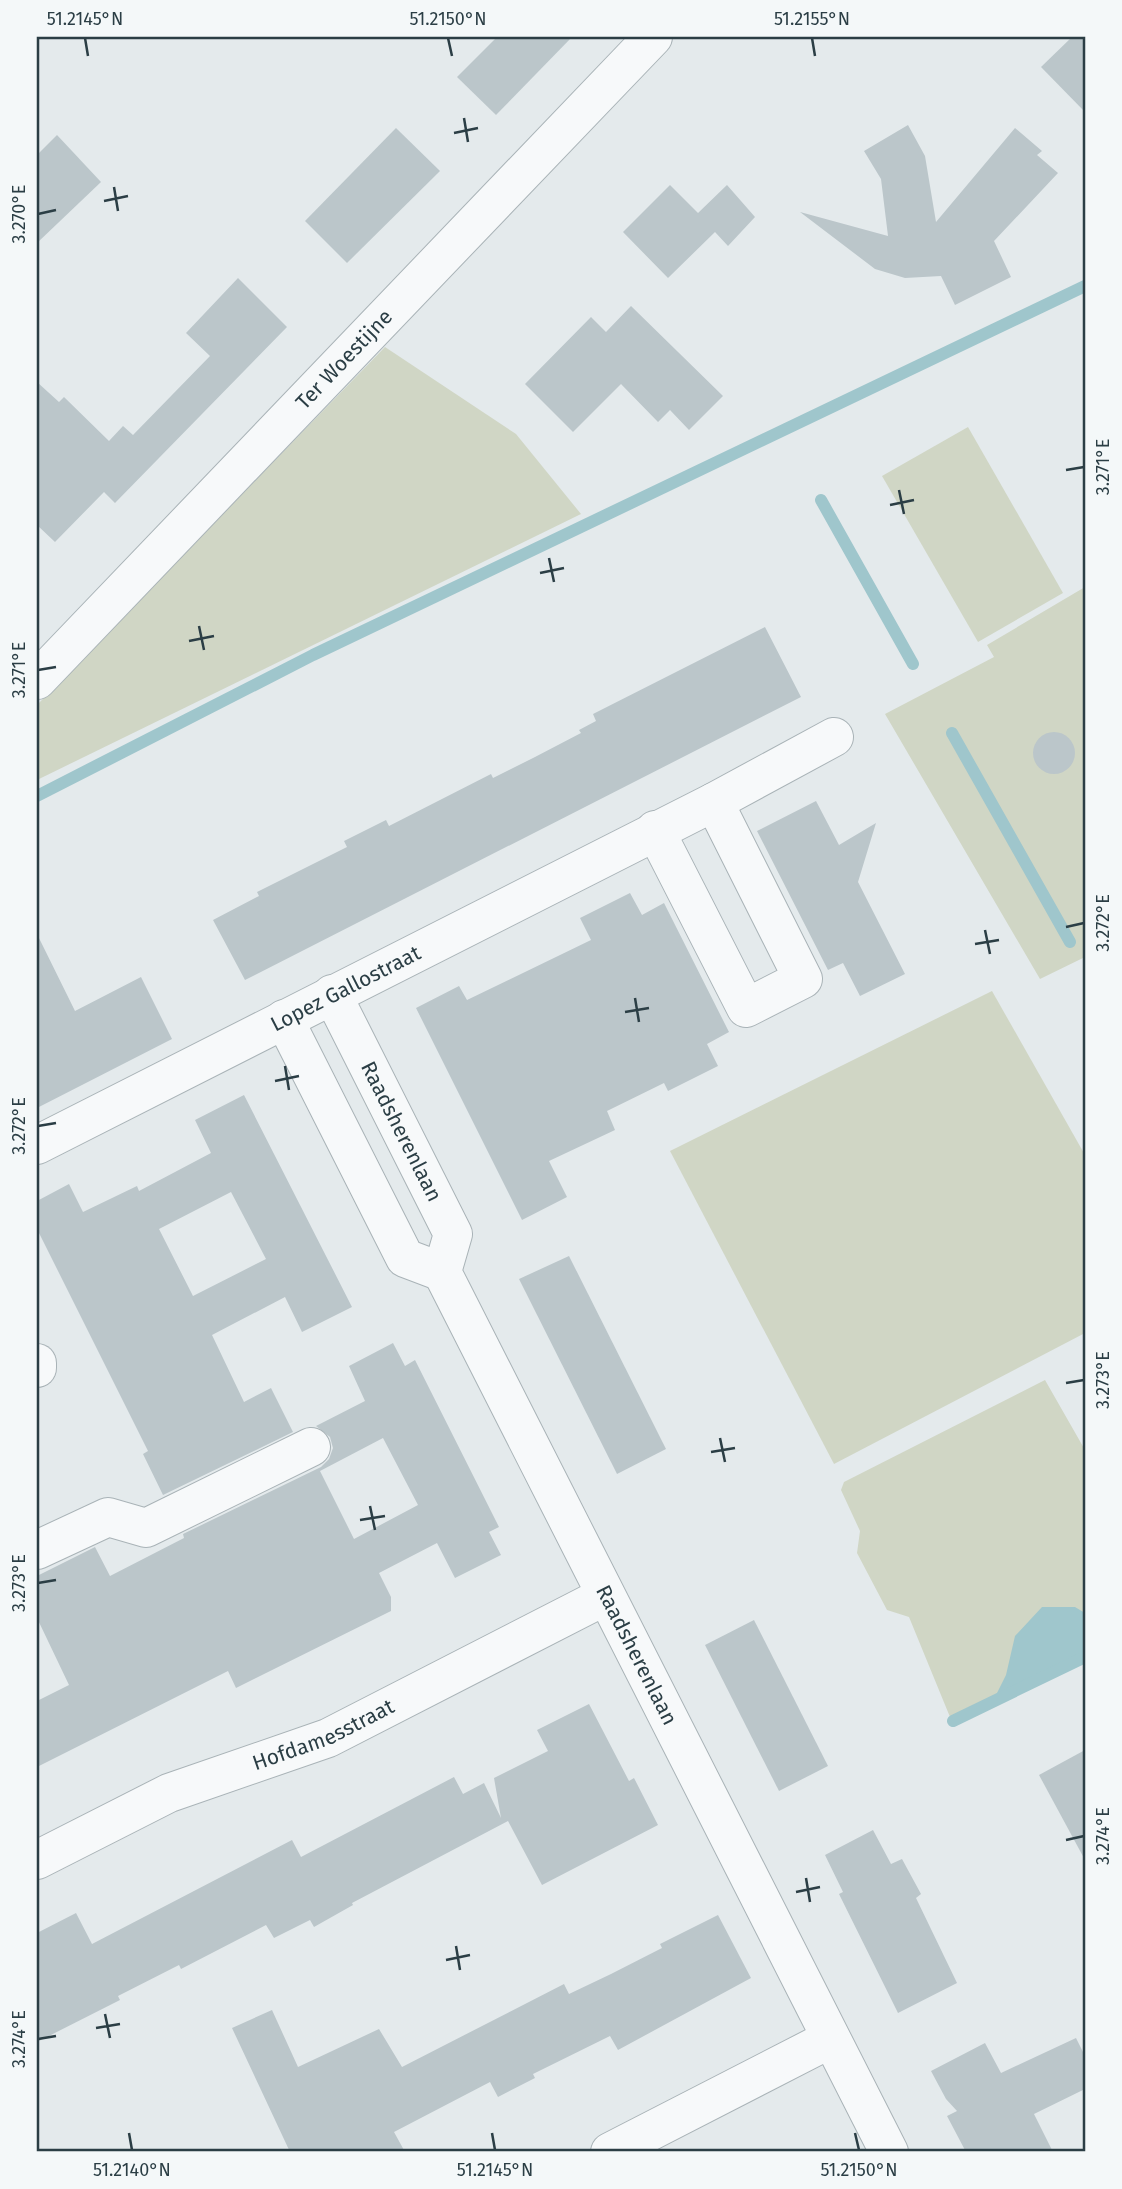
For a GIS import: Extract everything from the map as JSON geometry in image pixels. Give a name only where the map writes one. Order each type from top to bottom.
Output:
[{"type":"street","name":"Ter Woestijne","points":[[37,680],[653,37]]},
{"type":"street","name":"Lopez Gallostraat","points":[[37,1145],[714,802],[834,737]]},
{"type":"street","points":[[655,830],[746,1008],[803,979],[714,802]]},
{"type":"street","name":"Raadsherenlaan","points":[[332,994],[453,1234],[442,1272],[889,2152]]},
{"type":"street","points":[[284,1020],[405,1258],[442,1272]]},
{"type":"street","points":[[37,1550],[108,1517],[146,1528],[311,1447]]},
{"type":"street","name":"Hofdamesstraat","points":[[37,1860],[169,1793],[328,1738],[605,1596]]},
{"type":"street","points":[[610,2152],[830,2039]]},
{"type":"green space","points":[[385,347],[516,434],[581,514],[37,780],[37,705]]},
{"type":"green space","points":[[968,427],[1063,593],[978,642],[882,476]]},
{"type":"green space","points":[[1085,587],[1085,957],[1040,979],[885,714],[994,657],[987,645]]},
{"type":"green space","points":[[992,991],[1085,1155],[1085,1333],[834,1464],[670,1151]]},
{"type":"green space","points":[[1045,1380],[1085,1450],[1085,1653],[950,1717],[909,1617],[887,1610],[857,1553],[860,1531],[841,1490],[844,1482]]},
{"type":"water","points":[[1042,1607],[1075,1607],[1085,1613],[1085,1657],[993,1701],[1006,1675],[1015,1636]]},
{"type":"building","points":[[497,37],[572,37],[496,115],[457,77]]},
{"type":"building","points":[[1072,37],[1085,37],[1085,112],[1041,67]]},
{"type":"building","points":[[908,125],[925,156],[936,222],[1015,128],[1042,151],[1037,155],[1058,173],[994,241],[1011,277],[955,305],[941,276],[905,278],[875,269],[800,212],[888,236],[881,179],[864,151]]},
{"type":"building","points":[[396,128],[440,171],[347,263],[305,221]]},
{"type":"building","points":[[57,135],[101,182],[37,243],[37,155]]},
{"type":"building","points":[[670,185],[698,213],[727,185],[755,217],[728,246],[715,232],[668,278],[623,232]]},
{"type":"building","points":[[238,278],[287,327],[115,503],[104,492],[55,542],[37,525],[37,382],[59,402],[64,397],[109,441],[123,426],[133,435],[210,356],[186,333]]},
{"type":"building","points":[[631,306],[723,396],[689,430],[670,410],[658,422],[621,384],[573,432],[525,384],[591,317],[606,332]]},
{"type":"building","points":[[765,627],[801,697],[245,980],[213,920],[259,896],[257,892],[347,847],[344,841],[386,820],[389,826],[491,774],[493,778],[535,757],[581,733],[579,730],[596,721],[593,714]]},
{"type":"building","points":[[1054,732],[1069,738],[1075,753],[1069,768],[1054,774],[1039,768],[1033,753],[1039,738]]},
{"type":"building","points":[[816,801],[839,845],[876,823],[858,882],[905,974],[860,996],[843,963],[828,970],[757,831]]},
{"type":"building","points":[[630,893],[642,915],[664,903],[729,1032],[707,1044],[718,1066],[668,1091],[664,1083],[607,1111],[615,1130],[549,1161],[567,1197],[522,1220],[416,1008],[459,986],[467,1000],[591,940],[580,918]]},
{"type":"building","points":[[37,934],[75,1011],[141,977],[172,1039],[37,1108]]},
{"type":"building","points":[[244,1095],[352,1307],[302,1332],[285,1297],[212,1335],[244,1402],[271,1388],[293,1432],[163,1495],[143,1454],[148,1451],[37,1229],[37,1201],[69,1184],[83,1212],[137,1186],[139,1191],[211,1153],[195,1120]],"holes":[[[231,1192],[266,1259],[193,1296],[159,1229]]]},
{"type":"building","points":[[569,1256],[666,1449],[617,1474],[519,1279]]},
{"type":"building","points":[[393,1343],[405,1366],[415,1360],[499,1527],[489,1532],[501,1555],[455,1578],[437,1543],[379,1573],[391,1597],[391,1611],[236,1688],[228,1671],[37,1767],[37,1701],[69,1685],[37,1618],[37,1576],[95,1547],[110,1576],[184,1538],[183,1534],[321,1467],[329,1459],[333,1448],[330,1437],[316,1426],[365,1401],[349,1366]],"holes":[[[383,1438],[418,1505],[354,1539],[320,1471]]]},
{"type":"building","points":[[754,1620],[828,1766],[779,1791],[705,1645]]},
{"type":"building","points":[[589,1704],[629,1781],[634,1778],[658,1825],[542,1885],[508,1821],[352,1903],[353,1905],[314,1927],[310,1920],[274,1938],[266,1925],[181,1969],[179,1965],[118,1996],[120,2000],[37,2042],[37,1933],[76,1913],[92,1944],[292,1840],[301,1857],[454,1777],[463,1794],[484,1783],[501,1818],[494,1778],[548,1751],[537,1730]]},
{"type":"building","points":[[1085,1750],[1085,1860],[1039,1775]]},
{"type":"building","points":[[873,1830],[891,1864],[902,1859],[921,1894],[916,1898],[957,1983],[898,2013],[839,1894],[843,1892],[825,1855]]},
{"type":"building","points":[[718,1915],[751,1978],[618,2050],[610,2036],[533,2074],[535,2078],[498,2097],[490,2082],[394,2132],[405,2152],[290,2152],[232,2028],[272,2010],[298,2067],[379,2029],[402,2067],[564,1984],[569,1994],[611,1974],[662,1948],[660,1944]]},
{"type":"building","points":[[1076,2038],[1085,2056],[1085,2089],[1034,2114],[1053,2152],[966,2152],[947,2116],[957,2111],[946,2099],[931,2071],[985,2043],[1001,2073]]},
{"type":"waterway","points":[[37,796],[313,655],[1085,286]]},
{"type":"waterway","points":[[821,500],[913,664]]},
{"type":"waterway","points":[[952,733],[1070,942]]},
{"type":"waterway","points":[[953,1721],[1085,1657]]}]
